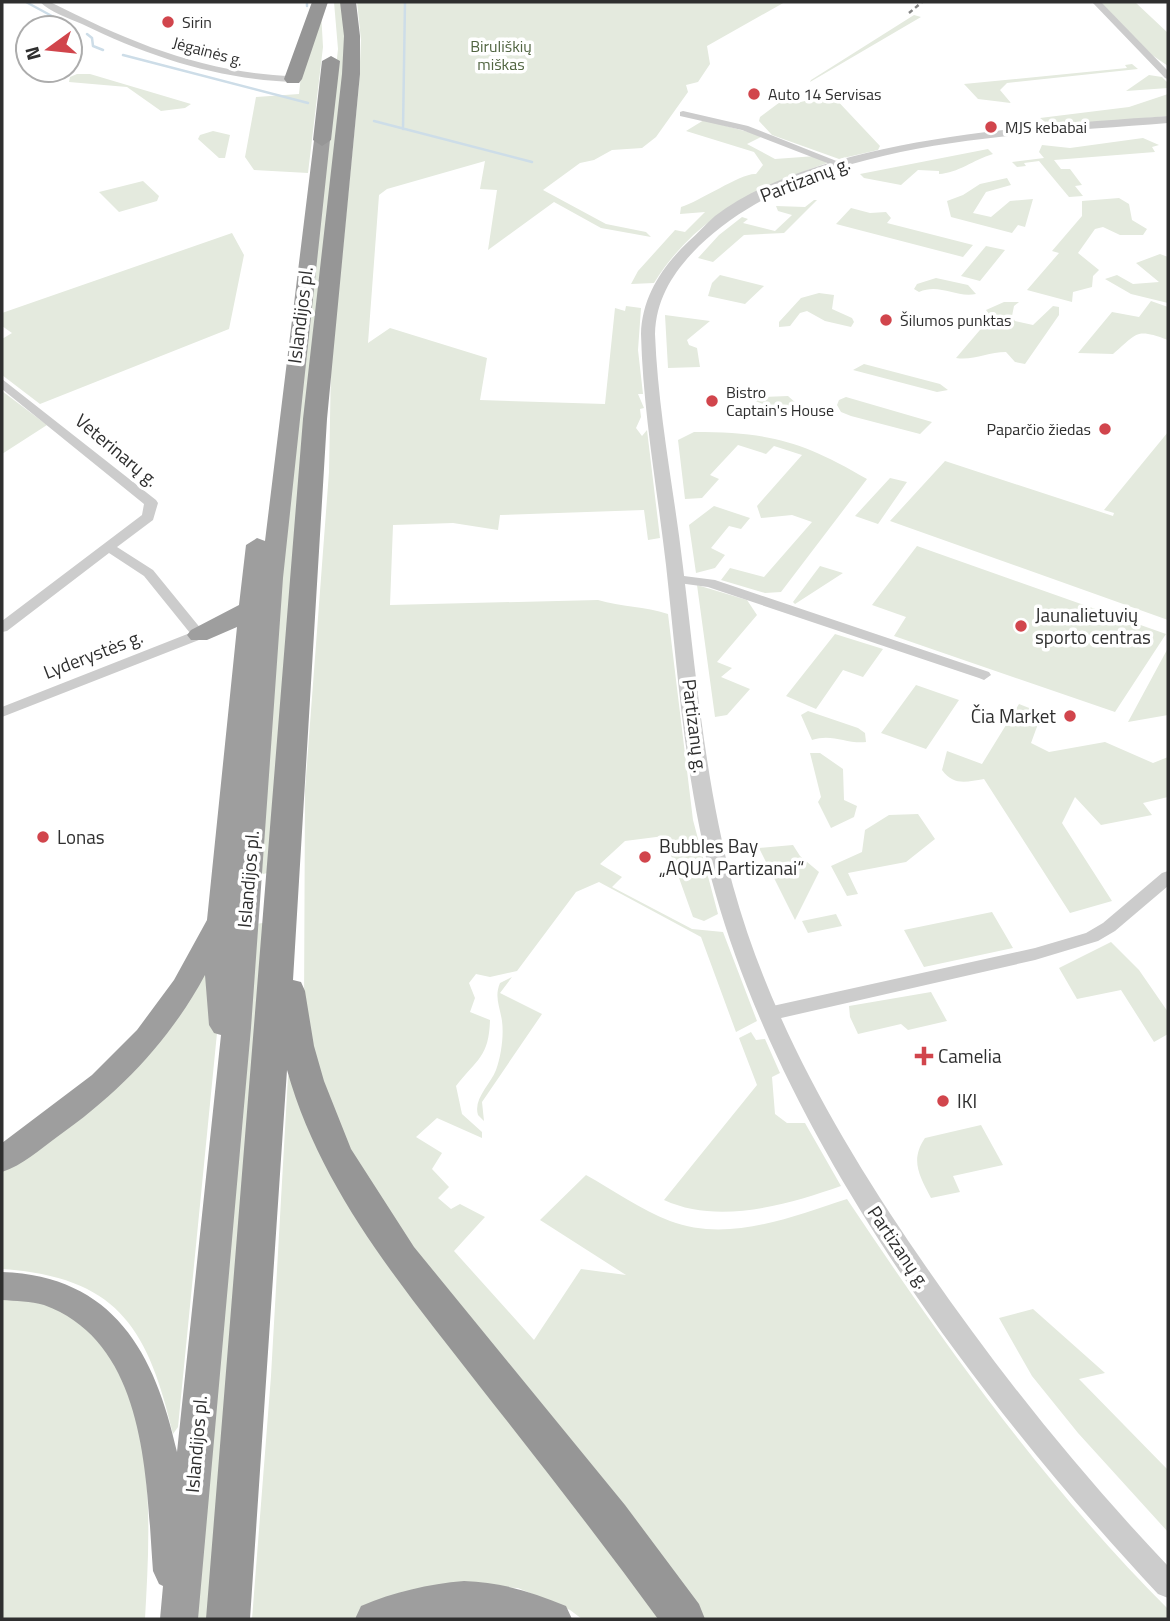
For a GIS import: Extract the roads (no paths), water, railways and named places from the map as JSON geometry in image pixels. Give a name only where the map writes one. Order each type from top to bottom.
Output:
[{"type":"highway","points":[[292,79],[320,2]]},
{"type":"highway","points":[[329,2],[331,24]]},
{"type":"highway","points":[[230,1090],[218,962],[245,650],[291,260],[328,187],[351,74],[352,36],[348,2]]},
{"type":"highway","points":[[322,140],[332,46]]},
{"type":"highway","name":"Islandijos pl.","points":[[228,1619],[281,935],[328,187],[322,140]]},
{"type":"highway","name":"Islandijos pl.","points":[[178,1619],[230,1090],[273,564],[328,187]]},
{"type":"highway","points":[[199,635],[237,618],[250,608]]},
{"type":"highway","points":[[199,635],[224,636],[235,640],[245,650]]},
{"type":"highway","points":[[2,1159],[81,1103],[146,1043],[176,1003],[200,959],[221,910]]},
{"type":"highway","points":[[281,935],[297,1046],[307,1081],[336,1155],[401,1258],[610,1519],[684,1619]]},
{"type":"highway","points":[[2,1286],[53,1293],[78,1305],[105,1326],[128,1354],[145,1392],[157,1441],[178,1619]]},
{"type":"highway","points":[[374,1619],[411,1606],[460,1598],[508,1602],[553,1619]]},
{"type":"street","name":"Jėgainės g.","points":[[44,2],[143,50],[243,77],[292,79]]},
{"type":"street","points":[[1096,2],[1168,76]]},
{"type":"street","points":[[683,114],[744,128],[839,164]]},
{"type":"street","name":"Partizanų g.","points":[[1168,119],[948,142],[839,164],[781,185],[729,212],[678,258],[655,297],[648,328],[693,718],[713,845],[734,922],[768,1014],[834,1147],[952,1325],[1051,1454],[1111,1526],[1168,1585]]},
{"type":"street","name":"Veterinarų g.","points":[[2,383],[151,503],[148,516],[2,628]]},
{"type":"street","points":[[109,548],[130,556],[157,581],[199,635]]},
{"type":"street","points":[[677,579],[710,583],[984,675]]},
{"type":"street","name":"Lyderystės g.","points":[[2,712],[199,635]]},
{"type":"street","points":[[768,1014],[1035,954],[1092,937],[1109,927],[1168,877]]},
{"type":"waterway","points":[[26,2],[48,14]]},
{"type":"waterway","points":[[403,129],[405,2]]},
{"type":"waterway","points":[[87,34],[92,38],[93,46],[103,50]]},
{"type":"waterway","points":[[123,55],[308,103]]},
{"type":"waterway","points":[[374,121],[403,129]]},
{"type":"waterway","points":[[403,129],[532,162]]},
{"type":"railway","points":[[909,13],[922,2]]},
{"type":"place","name":"Sirin","points":[[168,22]]},
{"type":"place","name":"Auto 14 Servisas","points":[[754,94]]},
{"type":"place","name":"MJS kebabai","points":[[991,127]]},
{"type":"place","name":"Šilumos punktas","points":[[886,320]]},
{"type":"place","name":"Bistro Captain's House","points":[[712,401]]},
{"type":"place","name":"Paparčio žiedas","points":[[1105,429]]},
{"type":"place","name":"Jaunalietuvių sporto centras","points":[[1021,626]]},
{"type":"place","name":"Čia Market","points":[[1070,716]]},
{"type":"place","name":"Lonas","points":[[43,837]]},
{"type":"place","name":"Bubbles Bay „AQUA Partizanai“","points":[[645,857]]},
{"type":"place","name":"Camelia","points":[[924,1056]]},
{"type":"place","name":"IKI","points":[[943,1101]]},
{"type":"park label","name":"Biruliškių miškas","points":[[501,55]]}]
